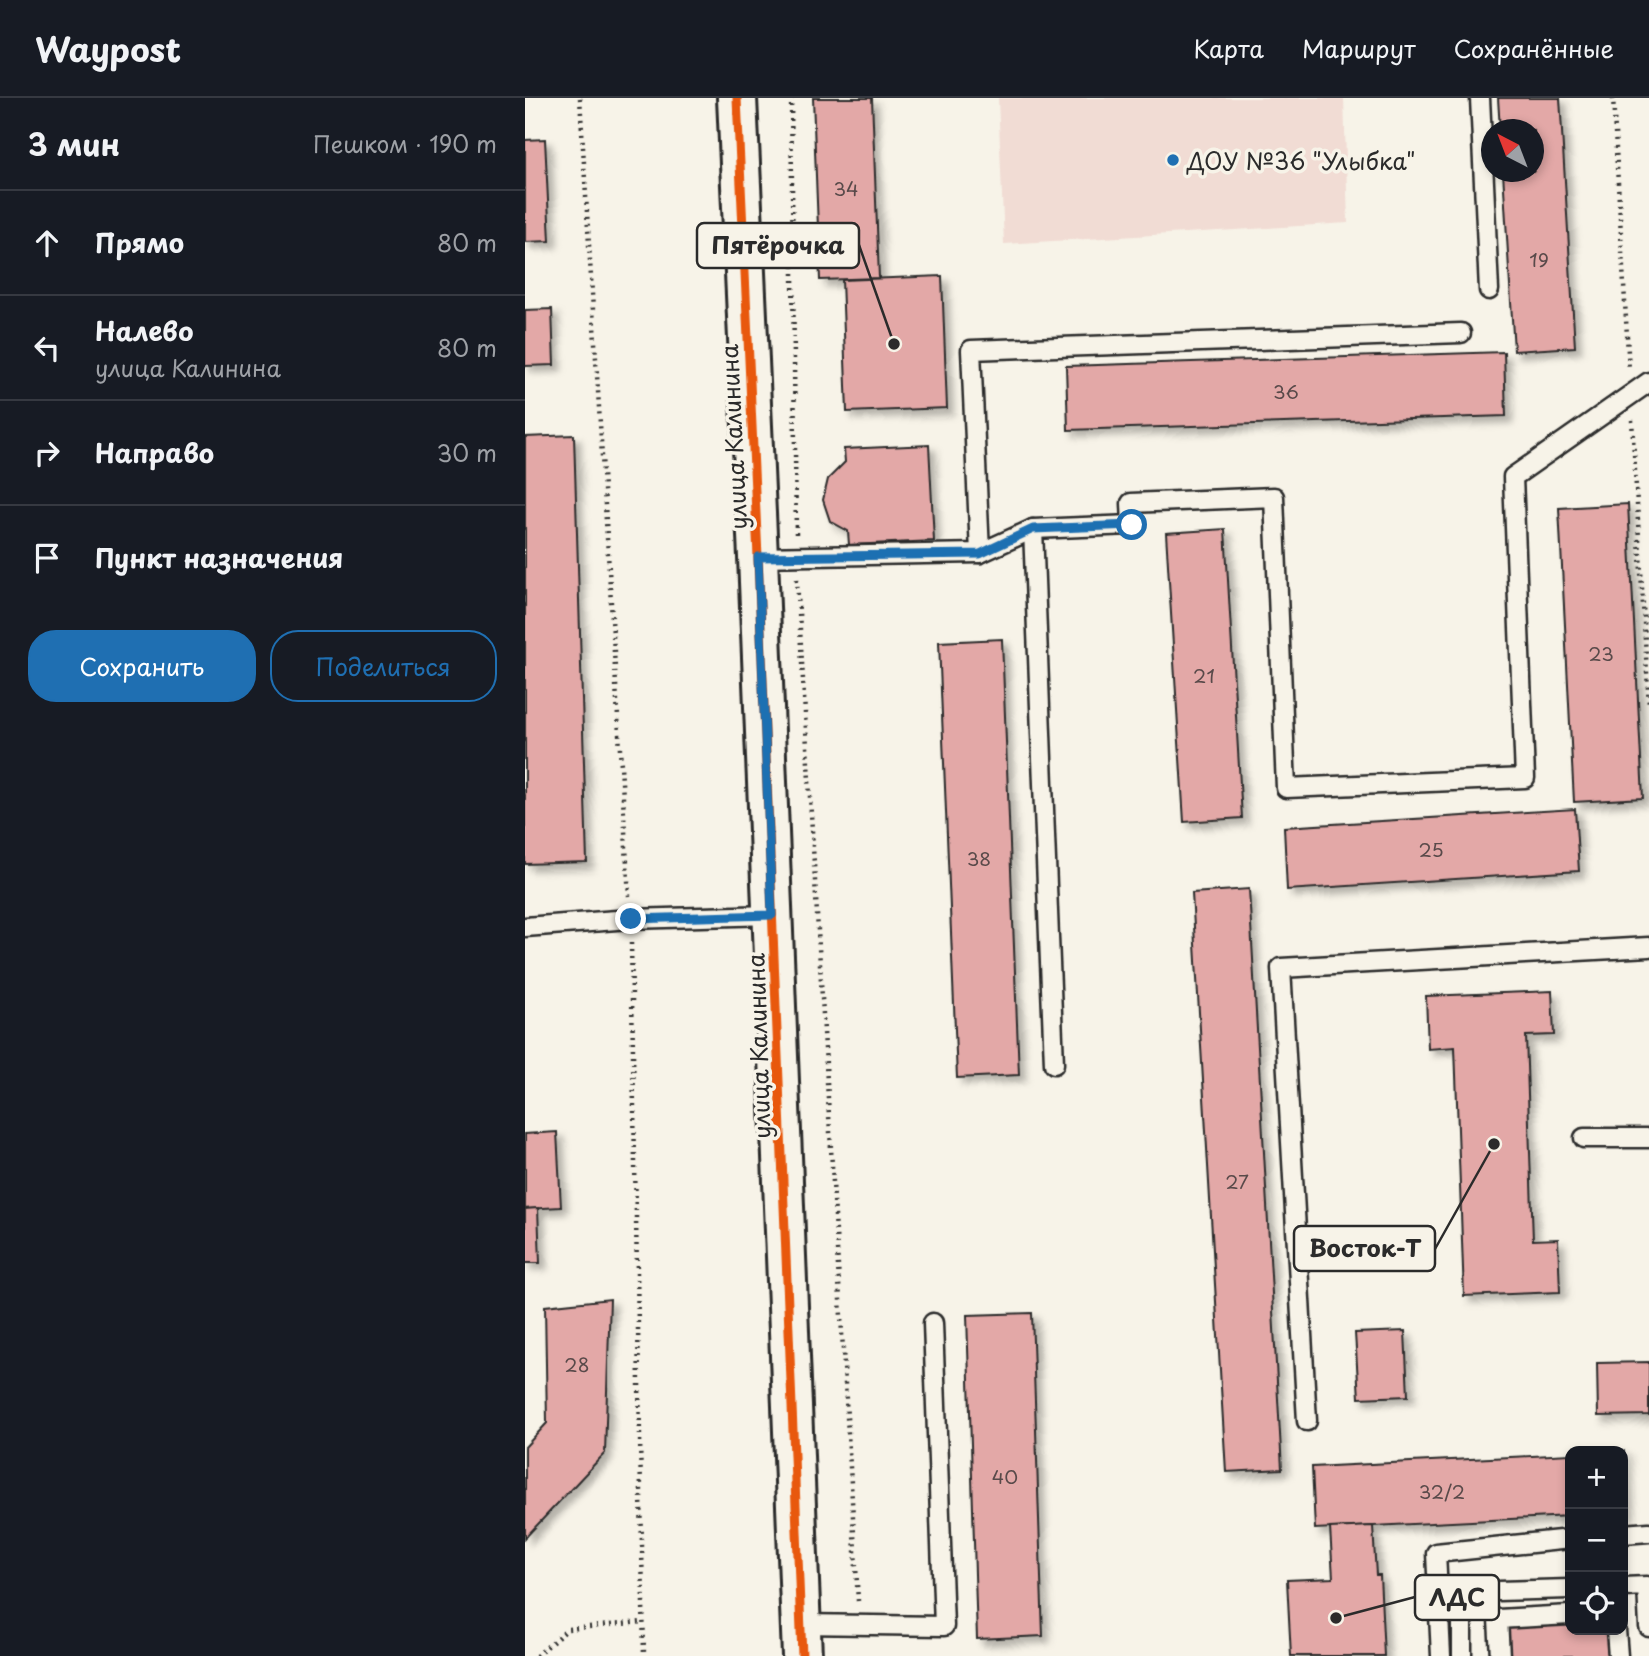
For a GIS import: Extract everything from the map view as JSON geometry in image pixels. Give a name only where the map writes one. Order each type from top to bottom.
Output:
[{"type":"street","name":"улица Калинина","points":[[737,98],[801,1640]]},
{"type":"lane","points":[[1479,98],[1489,290]]},
{"type":"lane","points":[[980,554],[971,350],[1461,333]]},
{"type":"lane","points":[[758,557],[980,554],[1033,529],[1132,525],[1131,503],[1274,497],[1286,788],[1525,778],[1513,477],[1649,382]]},
{"type":"lane","points":[[1033,529],[1054,1064]]},
{"type":"lane","points":[[525,927],[631,919],[772,915]]},
{"type":"lane","points":[[1307,1421],[1281,968],[1649,947]]},
{"type":"lane","points":[[1584,1138],[1649,1138]]},
{"type":"lane","points":[[801,1640],[860,1625],[944,1626],[933,1323]]},
{"type":"lane","points":[[1628,1534],[1649,1532]]},
{"type":"lane","points":[[1441,1656],[1436,1553],[1565,1540]]},
{"type":"lane","points":[[1628,1587],[1647,1586],[1649,1626]]},
{"type":"lane","points":[[1462,1656],[1462,1592],[1565,1589]]},
{"type":"lane","points":[[1500,1656],[1498,1619],[1565,1615]]},
{"type":"lane","points":[[1616,1635],[1618,1656]]},
{"type":"path","points":[[580,98],[631,919],[644,1656]]},
{"type":"path","points":[[791,98],[796,557],[860,1625]]},
{"type":"path","points":[[536,1656],[568,1629],[642,1622]]},
{"type":"shaded area","name":"ДОУ №36 \"Улыбка\"","points":[[998,98],[1344,98],[1348,223],[1004,244]]},
{"type":"building","points":[[813,98],[872,98],[879,278],[820,280]]},
{"type":"building","points":[[1498,98],[1560,98],[1575,347],[1514,351],[1504,182],[1544,182],[1544,119],[1499,119]]},
{"type":"building","points":[[545,139],[550,241],[525,242],[525,140]]},
{"type":"building","points":[[942,276],[947,408],[847,412],[842,280]]},
{"type":"building","points":[[552,309],[554,365],[525,366],[525,310]]},
{"type":"building","points":[[1504,352],[1506,416],[1068,430],[1066,366]]},
{"type":"building","points":[[574,435],[587,862],[525,864],[525,437]]},
{"type":"building","points":[[929,445],[934,541],[849,545],[848,531],[830,521],[823,500],[828,479],[845,462],[844,449]]},
{"type":"building","points":[[1628,504],[1643,798],[1574,802],[1559,508]]},
{"type":"building","points":[[1225,529],[1242,818],[1184,822],[1166,533]]},
{"type":"building","points":[[1002,639],[1019,1075],[957,1078],[939,642]]},
{"type":"building","points":[[1575,809],[1579,871],[1287,890],[1284,827]]},
{"type":"building","points":[[1249,889],[1282,1469],[1226,1472],[1192,893]]},
{"type":"building","points":[[1552,991],[1554,1035],[1526,1036],[1533,1240],[1558,1239],[1560,1292],[1464,1296],[1455,1047],[1428,1049],[1426,996]]},
{"type":"building","points":[[557,1132],[561,1207],[525,1209],[525,1134]]},
{"type":"building","points":[[538,1208],[540,1263],[525,1263],[525,1209]]},
{"type":"building","points":[[610,1299],[605,1453],[525,1538],[525,1447],[547,1423],[545,1306]]},
{"type":"building","points":[[1032,1313],[1043,1636],[977,1639],[967,1315]]},
{"type":"building","points":[[1405,1331],[1408,1396],[1359,1398],[1355,1333]]},
{"type":"building","points":[[1649,1362],[1649,1415],[1598,1416],[1597,1363]]},
{"type":"building","points":[[1565,1454],[1565,1516],[1315,1529],[1312,1467]]},
{"type":"building","points":[[1373,1526],[1376,1575],[1380,1575],[1384,1656],[1291,1656],[1287,1580],[1333,1578],[1330,1528]]},
{"type":"building","points":[[1565,1621],[1565,1635],[1608,1635],[1609,1656],[1502,1656],[1501,1624]]},
{"type":"cycle path","points":[[737,98],[802,1656]]},
{"type":"place","name":"ДОУ №36 \"Улыбка\"","points":[[1173,160]]},
{"type":"place","name":"Пятёрочка","points":[[894,344]]},
{"type":"place","name":"Восток-Т","points":[[1494,1144]]},
{"type":"place","name":"ЛДС","points":[[1336,1618]]},
{"type":"route","points":[[631,919],[772,915],[758,557],[980,554],[1033,529],[1132,525]]}]
